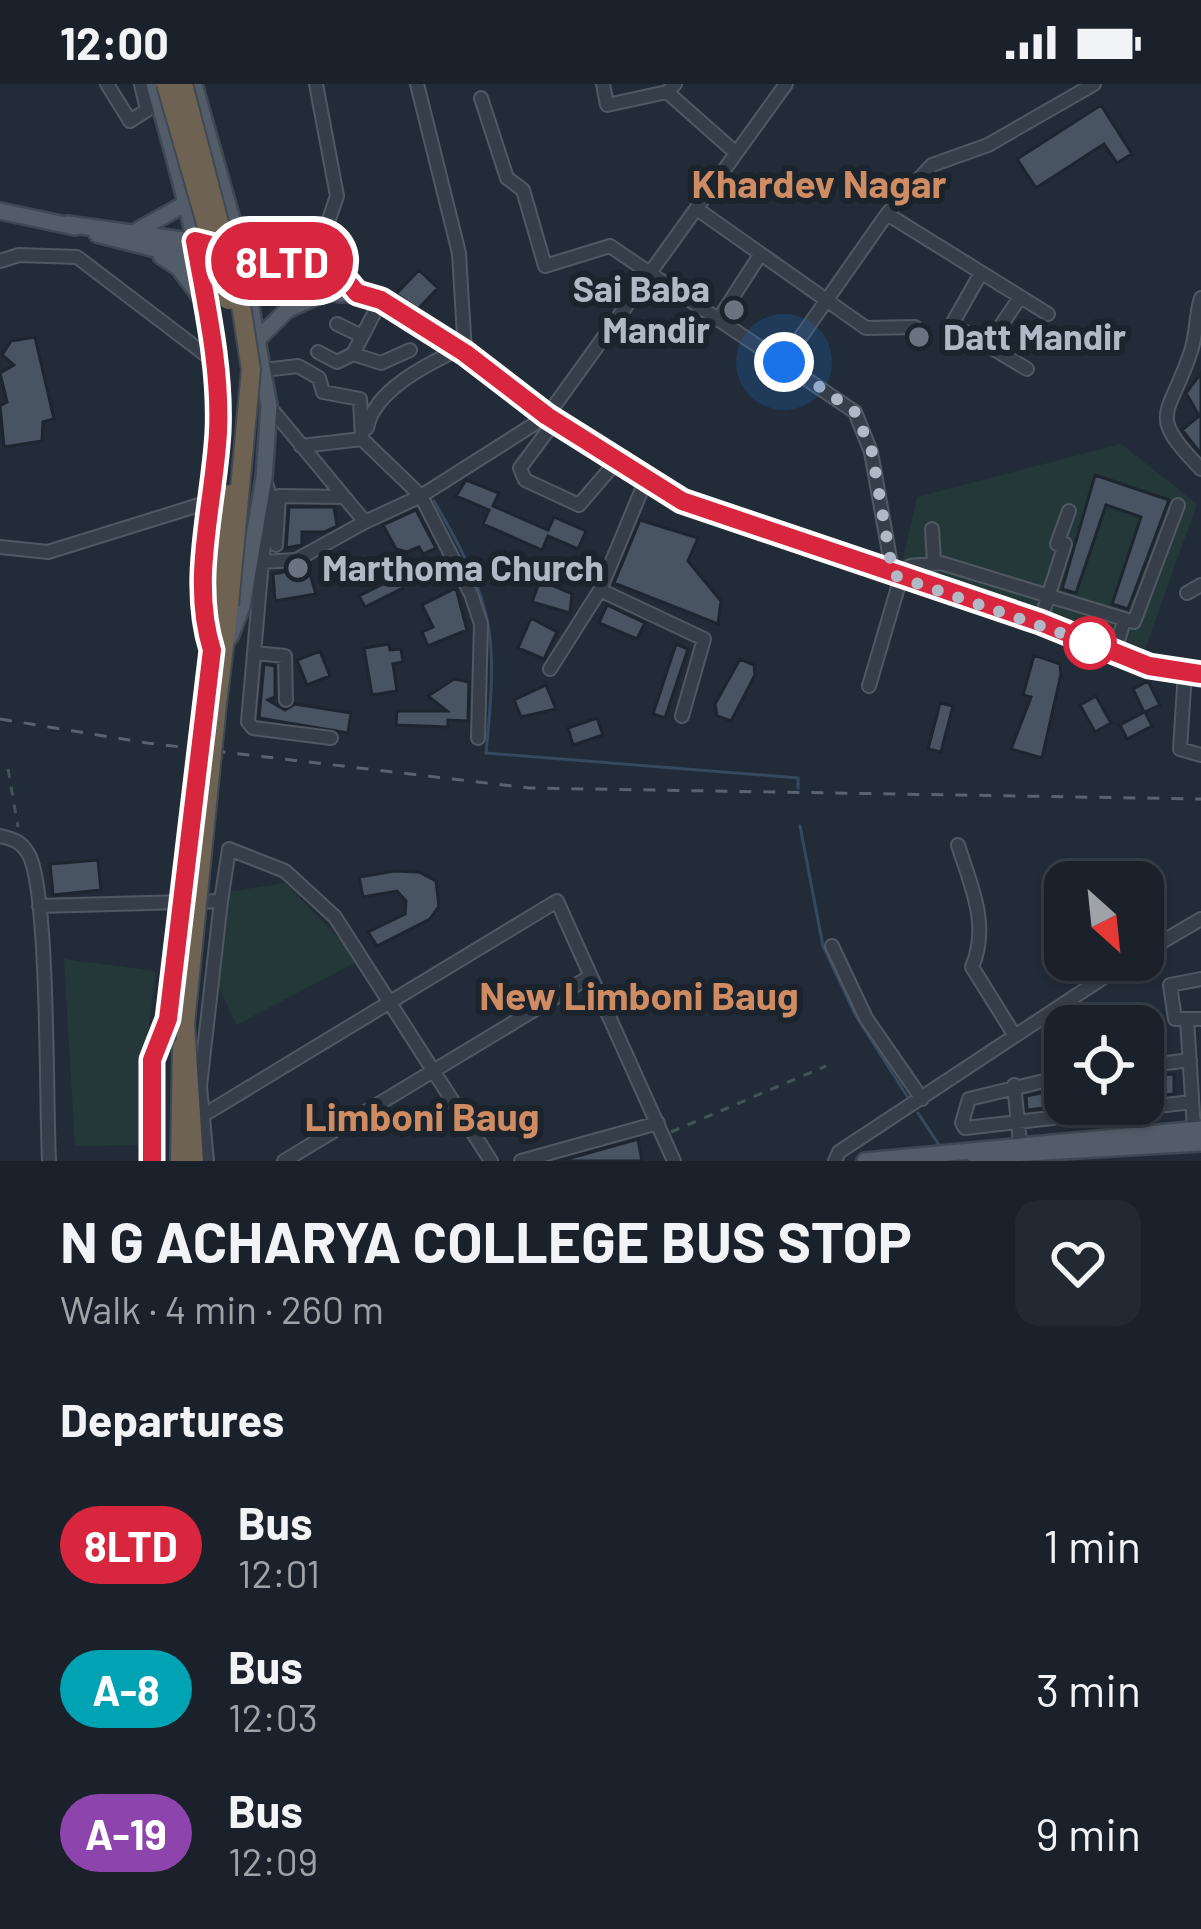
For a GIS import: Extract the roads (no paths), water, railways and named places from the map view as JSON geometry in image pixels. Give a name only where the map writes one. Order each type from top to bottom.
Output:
[{"type":"highway","points":[[183,84],[242,310],[250,370],[222,604]]},
{"type":"highway","points":[[152,87],[235,335],[239,405],[218,651],[163,1161]]},
{"type":"highway","points":[[152,1161],[152,1060],[177,1022]]},
{"type":"highway","points":[[177,1022],[194,1161]]},
{"type":"highway","points":[[170,1067],[180,1161]]},
{"type":"main road","points":[[194,84],[240,248],[260,337],[269,406],[264,478],[242,606],[218,651]]},
{"type":"main road","points":[[152,87],[187,203],[215,362],[218,428],[199,610],[218,651]]},
{"type":"main road","points":[[136,237],[187,203]]},
{"type":"main road","points":[[0,211],[136,237],[240,248],[345,279],[357,293]]},
{"type":"main road","points":[[136,237],[198,261],[381,300],[462,351],[616,463],[682,501],[901,572],[1114,653],[1193,673]]},
{"type":"main road","points":[[136,237],[179,268],[209,312]]},
{"type":"main road","points":[[260,337],[287,310],[328,291]]},
{"type":"main road","points":[[1088,1149],[1125,1153],[1198,1134]]},
{"type":"main road","points":[[865,1161],[1088,1149],[1198,1134]]},
{"type":"main road","points":[[936,1158],[1020,1142],[1060,1150]]},
{"type":"street","points":[[107,84],[130,122],[146,115],[152,87]]},
{"type":"street","points":[[313,269],[337,196],[316,84]]},
{"type":"street","points":[[417,84],[459,253],[462,351],[409,376],[372,413],[367,426],[369,437],[424,494],[481,624],[478,738]]},
{"type":"street","points":[[603,84],[608,105],[671,88],[736,153]]},
{"type":"street","points":[[616,463],[579,505],[525,480],[520,468],[786,84]]},
{"type":"street","points":[[784,362],[887,214],[932,165],[988,146],[1077,89],[1094,84]]},
{"type":"street","points":[[481,98],[506,178],[523,190],[545,266],[610,246],[855,412],[872,452],[901,572],[869,686]]},
{"type":"street","points":[[697,209],[866,328],[915,327]]},
{"type":"street","points":[[887,214],[1048,314]]},
{"type":"street","points":[[0,261],[19,255],[77,257],[215,362]]},
{"type":"street","points":[[718,320],[760,255]]},
{"type":"street","points":[[981,273],[952,321],[1027,369]]},
{"type":"street","points":[[1201,298],[1192,350],[1175,383],[1166,423],[1170,438],[1201,469]]},
{"type":"street","points":[[987,346],[1018,299]]},
{"type":"street","points":[[318,352],[337,362],[353,354],[381,300]]},
{"type":"street","points":[[337,324],[362,336]]},
{"type":"street","points":[[353,354],[381,363],[410,350]]},
{"type":"street","points":[[264,370],[298,366],[320,378],[323,392],[360,399],[362,439],[424,494]]},
{"type":"street","points":[[269,406],[365,522]]},
{"type":"street","points":[[262,562],[296,560],[424,494],[455,470],[551,419]]},
{"type":"street","points":[[301,446],[362,439]]},
{"type":"street","points":[[264,478],[270,495],[248,722],[253,728],[331,738]]},
{"type":"street","points":[[550,669],[600,590],[645,482]]},
{"type":"street","points":[[276,545],[279,496],[344,497]]},
{"type":"street","points":[[0,547],[48,552],[212,501]]},
{"type":"street","points":[[901,572],[934,562],[1124,621],[1137,619],[1178,505]]},
{"type":"street","points":[[1040,622],[1069,511]]},
{"type":"street","points":[[932,529],[934,562]]},
{"type":"street","points":[[1187,593],[1201,585]]},
{"type":"street","points":[[600,590],[704,639],[682,716]]},
{"type":"street","points":[[1114,653],[1124,621]]},
{"type":"street","points":[[255,653],[285,656],[286,700]]},
{"type":"street","points":[[1193,673],[1180,748],[1201,755]]},
{"type":"street","points":[[0,836],[19,841],[32,859],[49,1161]]},
{"type":"street","points":[[958,844],[980,917],[982,944],[972,967],[1015,1036]]},
{"type":"street","points":[[207,1161],[200,1086],[229,849],[285,871],[335,916],[490,1161]]},
{"type":"street","points":[[202,1116],[557,901],[661,1129],[669,1158]]},
{"type":"street","points":[[38,906],[221,902]]},
{"type":"street","points":[[1164,941],[1201,920]]},
{"type":"street","points":[[832,946],[866,1018],[922,1099]]},
{"type":"street","points":[[284,1161],[589,977]]},
{"type":"street","points":[[1198,1134],[1190,1060],[1194,1019],[1172,1014],[1170,985],[1201,979]]},
{"type":"street","points":[[836,1161],[839,1152],[1098,981]]},
{"type":"street","points":[[1164,1063],[1190,1060]]},
{"type":"street","points":[[1044,1079],[969,1099],[962,1123],[965,1128],[1044,1117]]},
{"type":"street","points":[[1014,1084],[1020,1142]]},
{"type":"street","points":[[1164,1104],[1192,1102]]},
{"type":"street","points":[[521,1161],[661,1129]]},
{"type":"street","points":[[639,1135],[656,1132],[669,1158]]},
{"type":"waterway","points":[[434,501],[470,568],[487,621],[492,677],[486,753],[798,778],[798,788]]},
{"type":"waterway","points":[[800,826],[823,946],[856,1016],[907,1096]]},
{"type":"waterway","points":[[918,1113],[939,1145]]},
{"type":"railway","points":[[0,719],[147,743],[529,788],[1201,799]]},
{"type":"place","name":"Sai Baba Mandir","points":[[734,310]]},
{"type":"place","name":"Datt Mandir","points":[[919,337]]},
{"type":"place","name":"Marthoma Church","points":[[298,568]]},
{"type":"district","name":"Khardev Nagar","points":[[819,184]]},
{"type":"district","name":"New Limboni Baug","points":[[639,996]]},
{"type":"district","name":"Limboni Baug","points":[[422,1117]]}]
